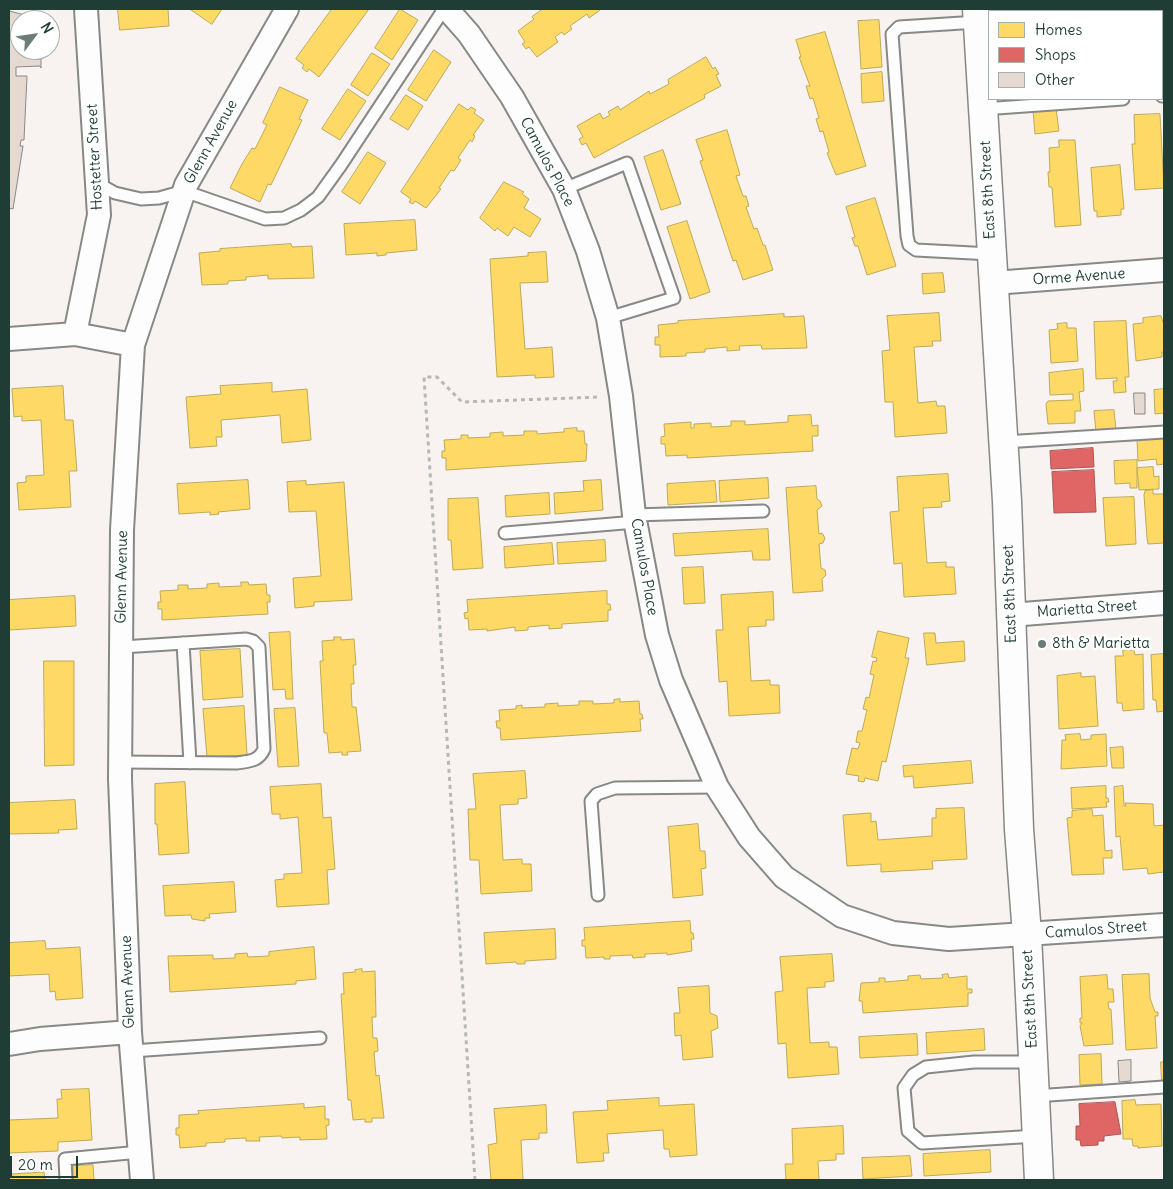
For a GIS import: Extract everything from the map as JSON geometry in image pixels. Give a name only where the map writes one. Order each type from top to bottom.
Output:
[{"type":"main road","name":"East 8th Street","points":[[978,15],[1004,442],[1019,829],[1027,935],[1039,1180]]},
{"type":"street","name":"Hostetter Street","points":[[75,334],[99,215],[86,9]]},
{"type":"street","name":"Glenn Avenue","points":[[142,1180],[131,1042],[120,762],[122,530],[133,345],[184,191],[287,9]]},
{"type":"street","name":"Camulos Place","points":[[445,9],[469,34],[512,97],[564,189],[588,251],[608,318],[621,396],[635,518],[656,635],[671,680],[717,786],[749,837],[784,877],[842,916],[893,933],[948,940],[1027,935]]},
{"type":"street","name":"Orme Avenue","points":[[994,283],[1164,270]]},
{"type":"street","points":[[9,338],[75,334],[133,345]]},
{"type":"street","name":"Marietta Street","points":[[1010,615],[1164,603]]},
{"type":"street","name":"Camulos Street","points":[[1027,935],[1164,925]]},
{"type":"street","points":[[9,1044],[40,1039],[131,1042]]},
{"type":"lane","points":[[97,182],[115,193],[141,199],[159,198],[184,191],[265,218],[284,218],[301,210],[318,196],[341,165],[445,9]]},
{"type":"lane","points":[[978,15],[899,26],[892,34],[907,236],[910,244],[916,250],[992,254]]},
{"type":"lane","points":[[983,109],[1109,100]]},
{"type":"lane","points":[[564,189],[627,163],[674,298],[608,318]]},
{"type":"lane","points":[[1004,442],[1164,432]]},
{"type":"lane","points":[[505,533],[635,518],[763,512]]},
{"type":"lane","points":[[120,762],[237,763],[254,761],[261,756],[264,748],[259,647],[253,641],[246,639],[122,647]]},
{"type":"lane","points":[[183,643],[190,762]]},
{"type":"lane","points":[[598,895],[591,801],[597,794],[615,788],[717,786]]},
{"type":"lane","points":[[131,1042],[320,1038]]},
{"type":"lane","points":[[1033,1062],[974,1062],[926,1067],[913,1075],[904,1088],[908,1131],[922,1143],[1037,1136]]},
{"type":"lane","points":[[1035,1096],[1164,1088]]},
{"type":"lane","points":[[66,1180],[65,1159],[140,1152]]},
{"type":"path","points":[[475,1180],[424,377],[437,377],[462,402],[621,396]]},
{"type":"building: Homes","points":[[118,9],[168,9],[169,26],[120,30]]},
{"type":"building: Homes","points":[[190,9],[222,9],[212,24]]},
{"type":"building: Homes","points":[[332,9],[369,9],[319,77],[309,69],[307,72],[302,68],[304,65],[296,59]]},
{"type":"building: Homes","points":[[400,9],[418,20],[392,60],[375,48]]},
{"type":"building: Homes","points":[[543,9],[600,10],[589,18],[587,14],[570,26],[572,29],[564,35],[562,32],[555,37],[558,42],[537,57],[529,47],[526,49],[522,44],[525,42],[518,31],[534,19],[532,17]]},
{"type":"building: Homes","points":[[1027,9],[1054,9],[1054,10]]},
{"type":"building: Homes","points":[[1113,9],[1114,10],[1083,10]]},
{"type":"building: Homes","points":[[1122,9],[1151,9],[1151,10]]},
{"type":"building: Homes","points":[[879,20],[882,67],[861,69],[858,21]]},
{"type":"building: Homes","points":[[825,32],[866,166],[836,175],[827,153],[829,152],[823,131],[820,132],[816,119],[819,118],[813,98],[810,99],[806,86],[810,86],[799,57],[801,57],[796,40]]},
{"type":"building: Homes","points":[[434,50],[451,62],[426,101],[408,90]]},
{"type":"building: Homes","points":[[372,53],[390,64],[368,96],[351,85]]},
{"type":"building: Homes","points":[[706,57],[713,69],[715,67],[719,74],[716,75],[721,86],[704,95],[705,98],[594,158],[586,143],[582,145],[579,139],[583,137],[577,126],[600,113],[603,119],[610,115],[608,112],[618,106],[620,110],[649,91],[650,94],[669,84],[668,80]]},
{"type":"building: Homes","points":[[1163,63],[1164,63],[1163,89]]},
{"type":"building: Homes","points":[[882,72],[884,101],[862,103],[861,74]]},
{"type":"building: Homes","points":[[280,87],[308,100],[299,119],[302,120],[271,185],[268,184],[260,202],[230,188],[252,148],[255,149],[267,125],[263,123]]},
{"type":"building: Homes","points":[[348,89],[366,101],[340,140],[322,129]]},
{"type":"building: Homes","points":[[406,95],[423,106],[408,130],[390,119]]},
{"type":"building: Homes","points":[[459,104],[468,110],[471,107],[476,110],[474,113],[484,120],[473,135],[475,136],[472,142],[470,140],[458,158],[461,160],[454,171],[451,170],[439,188],[441,189],[426,208],[415,201],[413,204],[409,202],[411,199],[401,192]]},
{"type":"building: Homes","points":[[1056,108],[1059,131],[1035,134],[1033,110]]},
{"type":"building: Homes","points":[[1160,114],[1164,188],[1135,190],[1132,144],[1135,144],[1134,115]]},
{"type":"building: Homes","points":[[727,130],[740,175],[736,176],[743,196],[746,196],[749,206],[746,207],[754,229],[757,228],[763,245],[765,245],[773,270],[743,280],[736,260],[733,261],[700,161],[703,160],[696,140]]},
{"type":"building: Homes","points":[[1059,140],[1075,140],[1081,225],[1055,227],[1052,187],[1049,187],[1049,148],[1059,147]]},
{"type":"building: Homes","points":[[663,150],[681,204],[661,210],[644,157]]},
{"type":"building: Homes","points":[[368,152],[386,163],[360,204],[342,192]]},
{"type":"building: Homes","points":[[1120,165],[1124,209],[1121,209],[1121,215],[1097,217],[1097,211],[1094,211],[1091,168]]},
{"type":"building: Homes","points":[[504,182],[524,192],[522,194],[529,199],[524,208],[541,219],[530,237],[514,227],[508,236],[497,228],[495,231],[480,218]]},
{"type":"building: Homes","points":[[875,198],[896,266],[867,275],[858,246],[855,246],[852,238],[855,237],[846,207]]},
{"type":"building: Homes","points":[[415,220],[417,250],[386,253],[386,255],[377,256],[377,253],[346,255],[344,224]]},
{"type":"building: Homes","points":[[687,221],[710,292],[690,299],[667,227]]},
{"type":"building: Homes","points":[[291,244],[292,247],[312,246],[314,278],[268,279],[268,275],[246,277],[246,280],[228,281],[228,284],[202,285],[199,253],[220,251],[220,249]]},
{"type":"building: Homes","points":[[546,252],[548,282],[520,283],[525,349],[552,347],[554,377],[535,378],[535,375],[497,377],[490,259],[528,256],[528,253]]},
{"type":"building: Homes","points":[[943,273],[945,292],[923,294],[922,274]]},
{"type":"building: Homes","points":[[939,313],[941,341],[932,341],[933,346],[914,347],[918,403],[936,401],[937,406],[945,406],[947,433],[895,437],[893,402],[885,402],[882,351],[890,350],[887,316]]},
{"type":"building: Homes","points":[[784,314],[784,317],[804,316],[807,348],[762,349],[761,345],[739,346],[740,350],[727,351],[727,347],[705,349],[705,352],[686,353],[686,356],[660,357],[660,345],[655,345],[655,337],[659,337],[658,325],[678,323],[678,321]]},
{"type":"building: Homes","points":[[1161,316],[1164,325],[1164,352],[1162,352],[1162,357],[1136,361],[1133,324],[1143,323],[1143,318]]},
{"type":"building: Homes","points":[[1126,321],[1129,377],[1125,377],[1126,392],[1114,393],[1113,381],[1117,381],[1117,378],[1096,379],[1094,322]]},
{"type":"building: Homes","points":[[1067,323],[1067,328],[1076,328],[1078,361],[1051,363],[1049,330],[1058,329],[1057,324]]},
{"type":"building: Homes","points":[[1083,369],[1084,391],[1079,392],[1081,411],[1075,411],[1075,423],[1048,424],[1046,404],[1048,401],[1073,400],[1073,394],[1050,395],[1049,373]]},
{"type":"building: Homes","points":[[272,383],[272,392],[307,389],[311,440],[282,443],[280,415],[221,420],[222,437],[216,437],[217,446],[190,448],[186,397],[221,394],[220,386]]},
{"type":"building: Homes","points":[[63,386],[65,420],[73,420],[77,471],[69,471],[71,507],[19,510],[17,483],[26,482],[26,476],[44,475],[41,420],[22,421],[22,416],[14,417],[12,389]]},
{"type":"building: Homes","points":[[1164,389],[1164,413],[1155,414],[1154,390]]},
{"type":"building: Homes","points":[[1114,410],[1116,430],[1096,432],[1094,411]]},
{"type":"building: Homes","points":[[811,415],[812,426],[818,425],[818,436],[812,436],[813,451],[687,458],[687,455],[666,456],[665,444],[661,444],[661,437],[665,436],[664,424],[691,422],[691,428],[694,428],[694,424],[711,423],[711,427],[731,426],[731,421],[745,421],[745,425],[788,422],[788,416]]},
{"type":"building: Homes","points":[[577,428],[577,431],[584,431],[585,444],[587,444],[586,461],[446,470],[446,458],[442,458],[442,451],[445,451],[444,440],[461,439],[461,435],[468,435],[468,438],[490,437],[490,433],[503,432],[503,436],[524,435],[524,431],[537,431],[537,434],[564,432],[564,429]]},
{"type":"building: Homes","points":[[1164,438],[1164,464],[1157,465],[1156,459],[1138,461],[1137,440]]},
{"type":"building: Homes","points":[[1137,460],[1137,488],[1130,488],[1130,483],[1115,484],[1114,461]]},
{"type":"building: Homes","points":[[1153,467],[1154,477],[1159,476],[1159,489],[1139,490],[1137,468]]},
{"type":"building: Homes","points":[[948,474],[950,501],[941,502],[942,507],[923,508],[927,563],[946,562],[946,567],[954,567],[956,594],[904,597],[902,563],[894,564],[890,512],[899,511],[897,477]]},
{"type":"building: Homes","points":[[768,478],[769,498],[720,502],[719,481]]},
{"type":"building: Homes","points":[[248,480],[250,509],[218,512],[219,514],[210,515],[210,512],[179,514],[177,484]]},
{"type":"building: Homes","points":[[601,480],[603,510],[555,514],[554,493],[584,491],[583,481]]},
{"type":"building: Homes","points":[[306,481],[306,485],[344,482],[352,600],[314,602],[314,606],[295,608],[293,578],[321,576],[316,511],[289,512],[287,482]]},
{"type":"building: Homes","points":[[715,481],[717,502],[668,505],[667,484]]},
{"type":"building: Homes","points":[[816,486],[817,499],[822,506],[817,510],[819,534],[822,533],[825,538],[823,543],[819,544],[821,568],[825,570],[826,575],[822,579],[823,591],[793,593],[786,488]]},
{"type":"building: Homes","points":[[1153,490],[1153,494],[1164,494],[1164,543],[1148,544],[1144,495],[1145,491]]},
{"type":"building: Homes","points":[[549,493],[550,514],[506,517],[505,496]]},
{"type":"building: Homes","points":[[1134,497],[1136,544],[1106,546],[1103,498]]},
{"type":"building: Homes","points":[[478,498],[483,568],[453,570],[451,540],[448,540],[448,499]]},
{"type":"building: Homes","points":[[768,529],[770,560],[753,560],[752,551],[675,556],[673,534]]},
{"type":"building: Homes","points":[[605,540],[606,561],[558,564],[557,543]]},
{"type":"building: Homes","points":[[552,543],[554,564],[505,568],[504,547]]},
{"type":"building: Homes","points":[[703,567],[705,603],[684,604],[682,568]]},
{"type":"building: Homes","points":[[241,582],[248,582],[249,585],[266,584],[267,595],[270,595],[270,602],[267,602],[268,614],[162,620],[162,609],[158,609],[158,602],[161,602],[160,591],[178,590],[178,585],[188,585],[188,589],[207,588],[207,584],[219,583],[219,587],[241,586]]},
{"type":"building: Homes","points":[[607,591],[607,604],[610,604],[611,610],[608,610],[608,621],[562,624],[562,628],[549,629],[549,625],[528,627],[528,630],[515,631],[515,627],[487,631],[487,629],[469,630],[468,618],[465,619],[464,613],[468,612],[467,600]]},
{"type":"building: Homes","points":[[773,592],[774,620],[766,620],[766,626],[748,627],[751,681],[770,680],[770,685],[779,685],[780,713],[729,716],[727,681],[719,682],[716,630],[723,630],[721,595]]},
{"type":"building: Homes","points":[[75,596],[76,626],[9,630],[9,600]]},
{"type":"building: Homes","points":[[878,631],[909,638],[905,658],[909,658],[886,762],[882,761],[878,781],[865,778],[864,782],[858,781],[859,776],[846,774],[852,748],[858,749],[860,743],[856,742],[858,731],[862,731],[867,710],[863,709],[866,697],[869,698],[874,675],[870,674],[873,661],[876,662],[877,658],[872,657]]},
{"type":"building: Homes","points":[[290,632],[293,699],[286,699],[285,689],[273,690],[269,633]]},
{"type":"building: Homes","points":[[924,633],[935,633],[936,643],[964,641],[965,661],[927,665]]},
{"type":"building: Homes","points":[[334,637],[341,637],[341,640],[354,639],[356,665],[353,665],[354,684],[351,684],[352,707],[356,707],[361,751],[347,752],[348,755],[342,755],[342,752],[329,753],[327,733],[324,733],[320,661],[323,661],[322,641],[334,640]]},
{"type":"building: Homes","points":[[240,649],[243,697],[203,700],[200,651]]},
{"type":"building: Homes","points":[[1123,650],[1134,650],[1135,655],[1143,654],[1144,709],[1123,711],[1122,703],[1117,703],[1115,656],[1123,656]]},
{"type":"building: Homes","points":[[1164,654],[1164,711],[1157,712],[1156,700],[1153,700],[1151,655]]},
{"type":"building: Homes","points":[[44,661],[74,661],[74,765],[45,766]]},
{"type":"building: Homes","points":[[1081,673],[1081,677],[1095,676],[1098,726],[1059,729],[1057,676]]},
{"type":"building: Homes","points":[[620,699],[620,702],[639,701],[640,714],[642,714],[643,719],[640,719],[641,731],[501,740],[500,728],[497,728],[496,721],[500,721],[499,710],[516,709],[516,706],[522,705],[522,708],[545,707],[545,704],[558,703],[558,706],[579,705],[579,701],[593,701],[593,704],[614,703],[614,700]]},
{"type":"building: Homes","points":[[244,706],[247,755],[207,757],[203,709]]},
{"type":"building: Homes","points":[[295,708],[299,766],[278,767],[274,709]]},
{"type":"building: Homes","points":[[1080,734],[1081,740],[1091,739],[1091,735],[1106,734],[1107,766],[1061,769],[1062,740],[1066,740],[1065,735]]},
{"type":"building: Homes","points":[[1123,747],[1124,768],[1112,768],[1110,748]]},
{"type":"building: Homes","points":[[971,761],[973,783],[914,788],[913,776],[904,777],[903,766]]},
{"type":"building: Homes","points":[[525,771],[527,798],[518,799],[518,804],[500,805],[503,860],[522,859],[522,864],[531,864],[532,891],[481,894],[479,860],[470,860],[468,809],[476,809],[473,774]]},
{"type":"building: Homes","points":[[185,782],[189,853],[159,855],[157,824],[155,824],[155,784]]},
{"type":"building: Homes","points":[[321,784],[323,818],[331,817],[335,869],[327,870],[329,904],[277,907],[275,880],[284,879],[284,874],[302,873],[298,817],[280,819],[280,814],[272,814],[270,787]]},
{"type":"building: Homes","points":[[1106,786],[1106,798],[1108,798],[1109,802],[1106,802],[1107,807],[1072,809],[1071,788]]},
{"type":"building: Homes","points":[[1123,786],[1124,806],[1126,806],[1125,803],[1153,804],[1154,826],[1164,825],[1164,872],[1148,874],[1147,868],[1123,870],[1120,836],[1116,837],[1114,787]]},
{"type":"building: Homes","points":[[75,800],[77,829],[58,830],[59,833],[9,834],[9,803]]},
{"type":"building: Homes","points":[[964,808],[967,859],[932,861],[933,869],[881,872],[881,864],[847,866],[843,815],[871,813],[871,822],[876,821],[878,840],[932,836],[932,818],[936,818],[936,809]]},
{"type":"building: Homes","points":[[1092,809],[1093,816],[1103,815],[1105,851],[1112,850],[1112,858],[1103,858],[1104,874],[1072,875],[1067,818],[1072,817],[1072,811]]},
{"type":"building: Homes","points":[[698,824],[700,851],[705,851],[706,868],[701,869],[703,895],[673,898],[668,827]]},
{"type":"building: Homes","points":[[234,882],[236,912],[209,914],[210,918],[205,918],[205,921],[192,919],[191,915],[165,916],[163,886]]},
{"type":"building: Homes","points":[[690,921],[691,933],[693,933],[694,939],[691,939],[692,951],[667,955],[667,953],[645,954],[645,957],[633,958],[632,955],[610,956],[610,959],[604,959],[604,957],[586,958],[585,946],[582,946],[582,940],[585,940],[584,928]]},
{"type":"building: Homes","points":[[555,929],[556,959],[525,961],[525,964],[517,964],[516,962],[486,964],[484,933]]},
{"type":"building: Homes","points":[[45,941],[46,949],[80,947],[83,998],[56,1000],[55,991],[50,992],[49,974],[9,976],[9,943]]},
{"type":"building: Homes","points":[[314,947],[316,979],[296,981],[296,984],[170,992],[168,956],[213,955],[213,959],[235,958],[235,954],[247,953],[248,957],[269,956],[269,952]]},
{"type":"building: Homes","points":[[832,954],[834,981],[825,982],[825,987],[807,988],[810,1043],[829,1042],[829,1047],[837,1047],[839,1074],[788,1078],[786,1043],[778,1044],[775,992],[783,991],[780,957]]},
{"type":"building: Homes","points":[[362,969],[362,972],[375,971],[376,1017],[372,1017],[373,1038],[377,1038],[378,1051],[374,1052],[376,1076],[379,1075],[384,1118],[372,1118],[372,1122],[365,1122],[365,1119],[353,1120],[351,1100],[348,1100],[341,994],[344,994],[343,973]]},
{"type":"building: Homes","points":[[948,974],[949,978],[967,976],[967,989],[972,989],[972,993],[968,993],[968,1006],[863,1013],[862,1001],[859,1001],[861,983],[879,982],[879,978],[885,978],[885,982],[908,980],[908,976],[920,975],[921,979],[943,978],[942,975]]},
{"type":"building: Homes","points":[[1149,974],[1150,998],[1155,1012],[1158,1012],[1158,1016],[1155,1016],[1157,1048],[1126,1050],[1122,975]]},
{"type":"building: Homes","points":[[1107,975],[1108,989],[1113,989],[1114,1002],[1108,1002],[1109,1009],[1111,1009],[1113,1044],[1084,1046],[1080,1026],[1082,1023],[1080,1023],[1080,1018],[1082,1018],[1080,977]]},
{"type":"building: Homes","points":[[709,986],[710,1013],[717,1016],[718,1028],[711,1031],[713,1057],[683,1060],[681,1035],[675,1036],[674,1013],[680,1013],[678,988]]},
{"type":"building: Homes","points":[[984,1029],[985,1050],[927,1054],[926,1033]]},
{"type":"building: Homes","points":[[917,1034],[918,1055],[860,1058],[859,1037]]},
{"type":"building: Homes","points":[[1101,1054],[1102,1084],[1080,1085],[1079,1055]]},
{"type":"building: Homes","points":[[1161,1062],[1164,1062],[1164,1082],[1162,1082]]},
{"type":"building: Homes","points":[[89,1089],[92,1140],[58,1142],[58,1151],[9,1153],[9,1120],[58,1118],[57,1099],[62,1099],[61,1090]]},
{"type":"building: Homes","points":[[659,1098],[659,1106],[694,1104],[697,1155],[670,1157],[669,1149],[664,1149],[663,1130],[607,1134],[609,1153],[603,1153],[604,1161],[577,1163],[573,1112],[608,1110],[607,1101]]},
{"type":"building: Homes","points":[[1135,1100],[1136,1105],[1161,1104],[1162,1146],[1138,1148],[1138,1146],[1133,1146],[1132,1139],[1123,1139],[1122,1101]]},
{"type":"building: Homes","points":[[304,1104],[304,1108],[325,1106],[325,1119],[329,1119],[329,1125],[326,1126],[327,1139],[300,1140],[300,1137],[282,1138],[281,1136],[259,1137],[260,1141],[246,1141],[246,1138],[225,1139],[225,1142],[206,1143],[206,1146],[180,1148],[179,1135],[176,1135],[176,1128],[179,1128],[179,1115],[199,1114],[198,1111]]},
{"type":"building: Homes","points":[[546,1105],[547,1133],[539,1133],[539,1139],[521,1140],[523,1180],[491,1180],[488,1145],[497,1143],[494,1109]]},
{"type":"building: Homes","points":[[843,1126],[844,1154],[836,1154],[836,1160],[818,1161],[819,1180],[786,1180],[785,1164],[793,1164],[792,1129]]},
{"type":"building: Homes","points":[[990,1150],[991,1172],[924,1176],[923,1154]]},
{"type":"building: Homes","points":[[910,1156],[912,1176],[863,1179],[862,1158]]},
{"type":"building: Homes","points":[[93,1165],[94,1180],[73,1180],[73,1166]]},
{"type":"building: Homes","points":[[9,1172],[11,1174],[44,1172],[45,1180],[9,1180]]},
{"type":"building: Shops","points":[[1093,448],[1094,467],[1051,469],[1050,451]]},
{"type":"building: Shops","points":[[1094,470],[1096,512],[1054,513],[1052,472]]},
{"type":"building: Shops","points":[[1115,1102],[1121,1134],[1104,1136],[1104,1141],[1098,1141],[1098,1145],[1081,1146],[1080,1140],[1076,1140],[1076,1126],[1080,1126],[1079,1104]]},
{"type":"building: Other","points":[[9,11],[10,60],[41,60],[41,68],[40,66],[16,67],[16,76],[27,76],[24,140],[21,140],[20,146],[23,146],[13,209],[9,208]]},
{"type":"building: Other","points":[[1134,393],[1145,393],[1145,414],[1135,414]]},
{"type":"building: Other","points":[[1131,1060],[1131,1081],[1119,1082],[1118,1061]]},
{"type":"place","name":"8th & Marietta","points":[[1042,644]]}]
